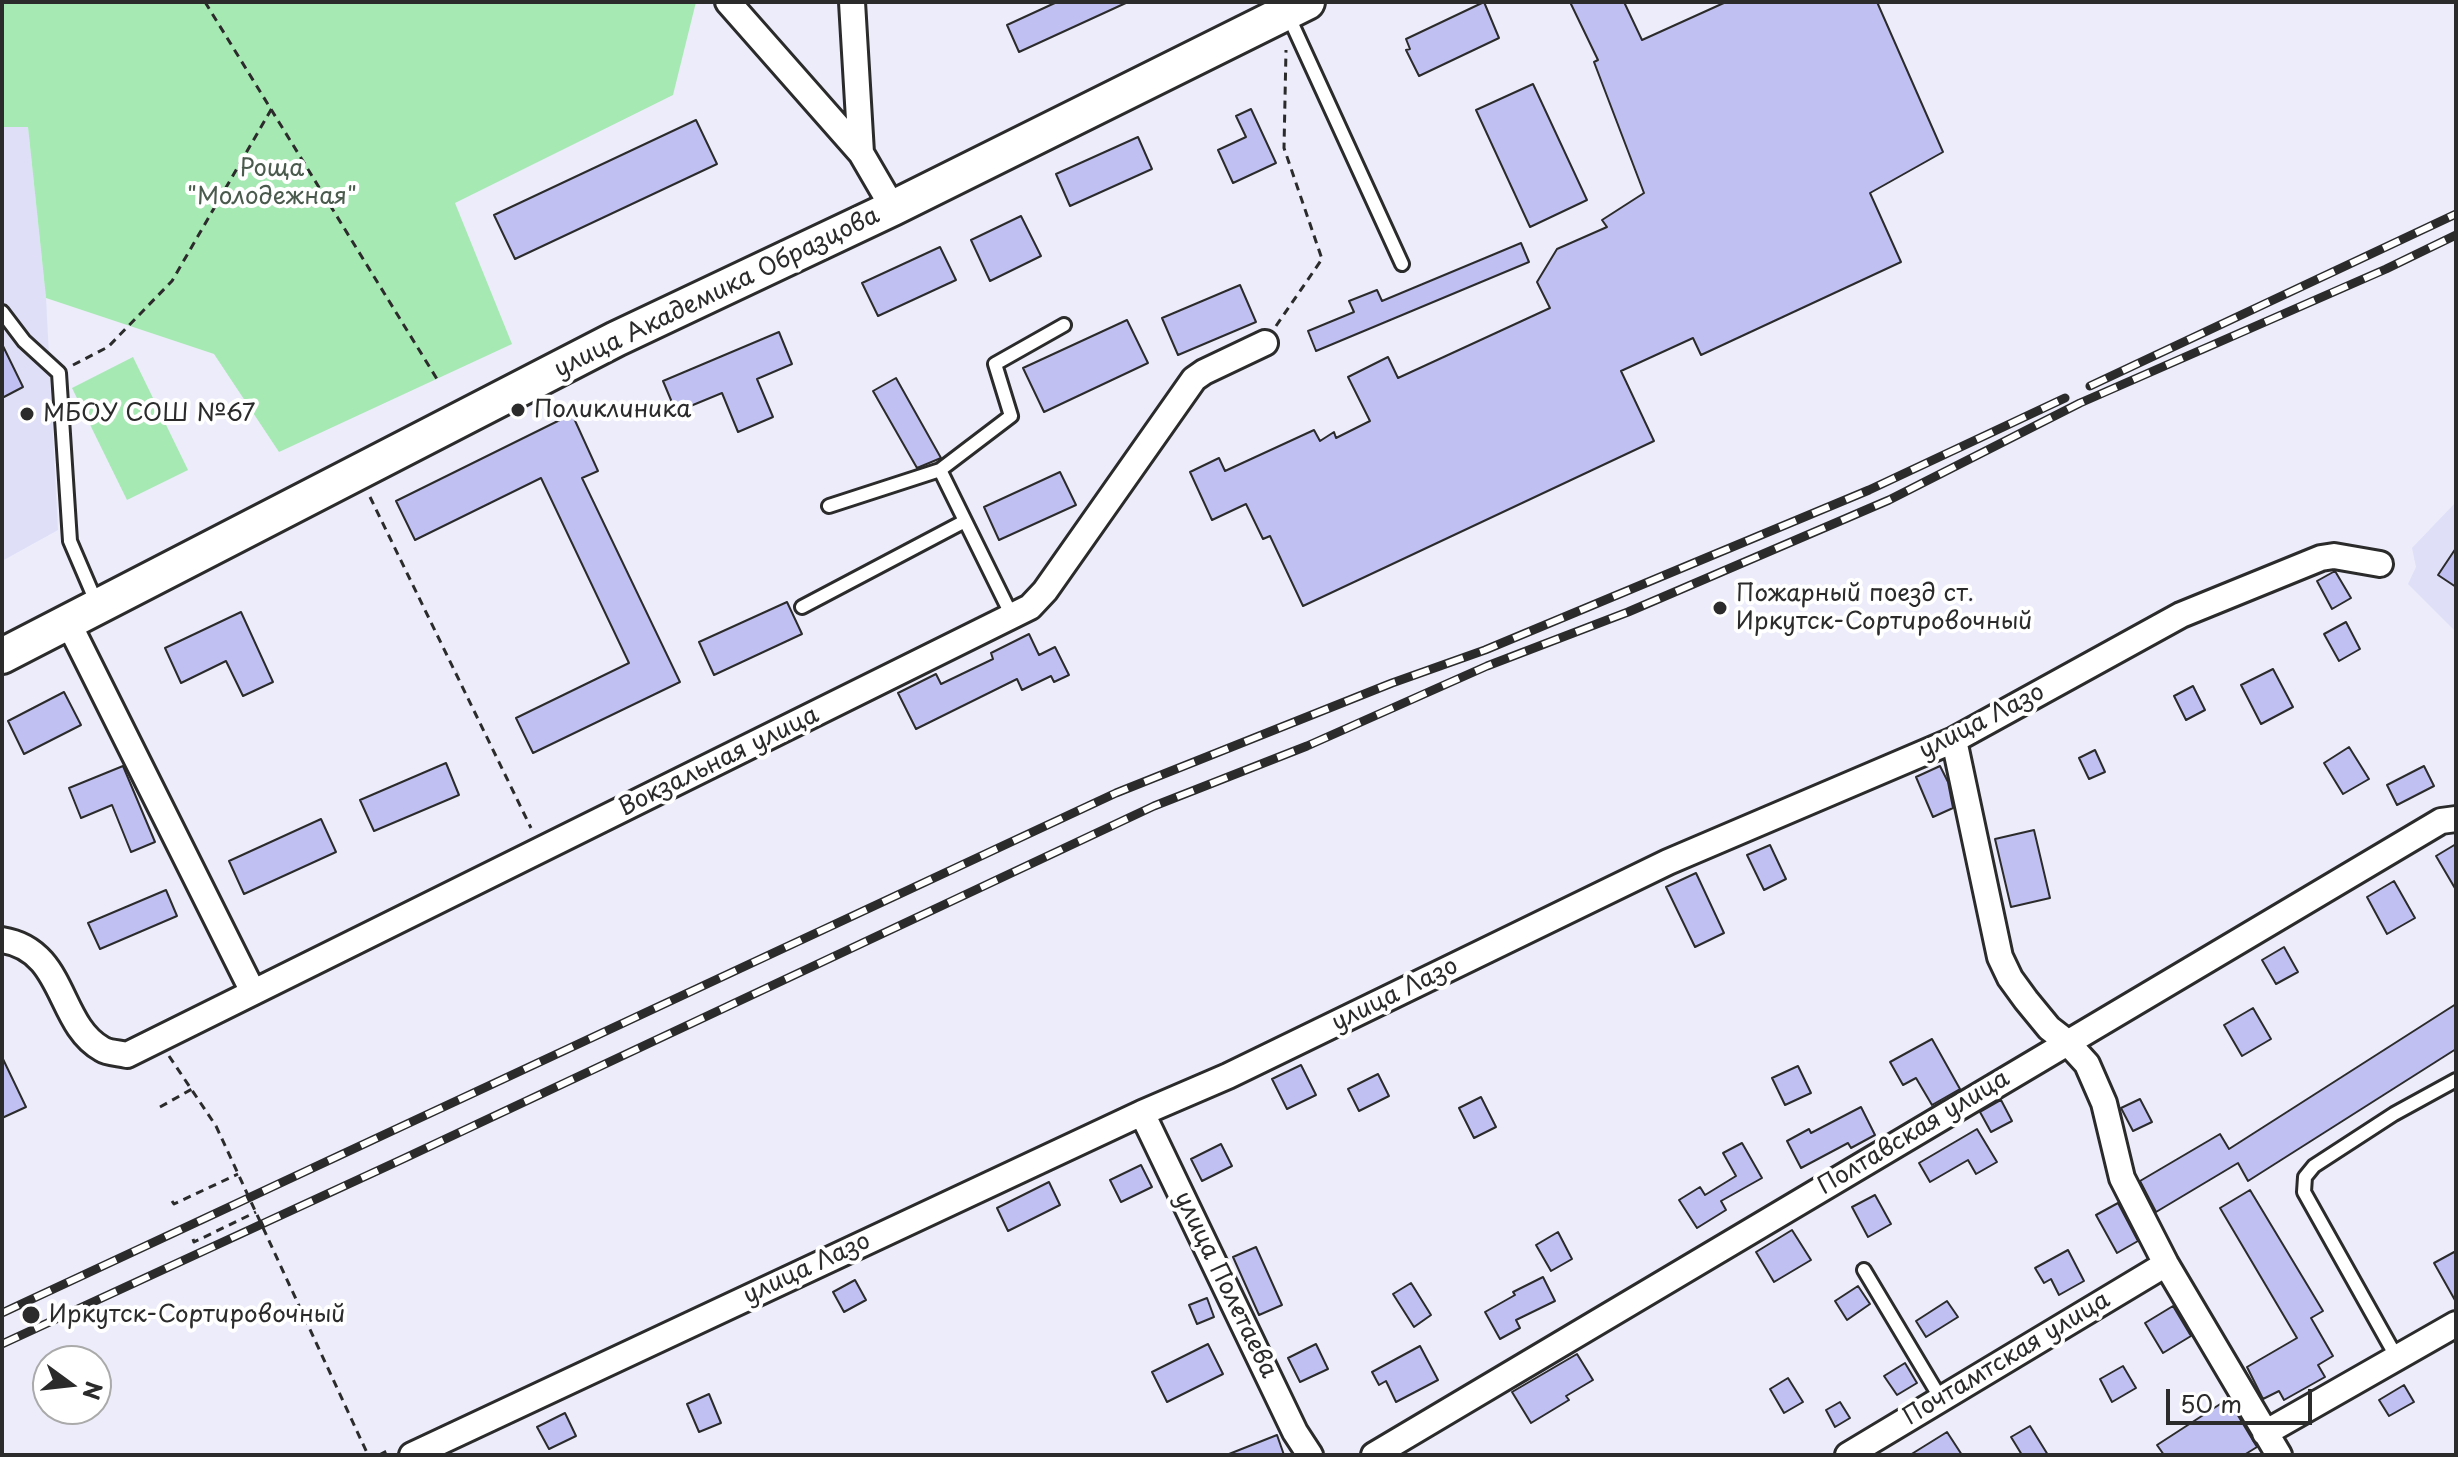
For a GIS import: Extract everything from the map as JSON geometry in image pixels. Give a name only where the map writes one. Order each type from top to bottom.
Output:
[{"type":"street","points":[[728,2],[861,153],[893,208]]},
{"type":"street","points":[[852,2],[861,153]]},
{"type":"street","name":"улица Академика Образцова","points":[[2,656],[616,339],[893,208],[1297,7]]},
{"type":"street","name":"Вокзальная улица","points":[[2,940],[21,945],[46,964],[85,1035],[103,1051],[127,1055],[1030,607],[1045,591],[1194,379],[1265,343]]},
{"type":"street","name":"улица Лазо","points":[[412,1455],[1142,1113],[1228,1076],[1668,862],[1954,740],[2195,609],[2321,558],[2334,556],[2380,564]]},
{"type":"street","points":[[83,614],[253,992]]},
{"type":"street","points":[[1954,740],[2000,957],[2026,1000],[2049,1028],[2082,1057],[2104,1103],[2122,1178],[2166,1264],[2279,1455]]},
{"type":"street","name":"Полтавская улица","points":[[1374,1455],[2441,821],[2456,819]]},
{"type":"street","name":"улица Полетаева","points":[[1142,1113],[1295,1432],[1310,1455]]},
{"type":"street","name":"Почтамтская улица","points":[[1848,1455],[2166,1264]]},
{"type":"street","points":[[2265,1433],[2456,1324]]},
{"type":"lane","points":[[1297,7],[1402,264]]},
{"type":"lane","points":[[2,312],[24,341],[59,373],[70,541],[83,614]]},
{"type":"lane","points":[[829,506],[940,470],[1011,416],[995,364],[1064,325]]},
{"type":"lane","points":[[940,470],[1012,616]]},
{"type":"lane","points":[[802,607],[965,521]]},
{"type":"lane","points":[[2397,1358],[2304,1192],[2305,1177],[2314,1166],[2381,1122],[2456,1080]]},
{"type":"lane","points":[[1864,1270],[1941,1399]]},
{"type":"path","points":[[205,2],[437,379]]},
{"type":"path","points":[[1265,343],[1322,259],[1284,148],[1297,7]]},
{"type":"path","points":[[59,373],[108,347],[172,281],[272,108]]},
{"type":"path","points":[[358,472],[542,850]]},
{"type":"path","points":[[180,1071],[216,1126],[368,1455]]},
{"type":"path","points":[[160,1107],[192,1089]]},
{"type":"path","points":[[173,1202],[238,1174]]},
{"type":"path","points":[[194,1240],[256,1212]]},
{"type":"shaded area","name":"МБОУ СОШ №67","points":[[2,127],[28,127],[46,298],[58,530],[2,561]]},
{"type":"shaded area","points":[[2456,502],[2456,632],[2408,584],[2416,567],[2412,548]]},
{"type":"green space","name":"Роща \"Молодежная\"","points":[[2,2],[696,2],[673,95],[455,203],[512,344],[279,452],[214,354],[46,298],[28,127],[2,127]]},
{"type":"green space","points":[[133,357],[188,470],[127,500],[72,388]]},
{"type":"building","points":[[1057,2],[1128,2],[1019,52],[1007,25]]},
{"type":"building","points":[[1484,2],[1499,38],[1419,76],[1406,50],[1410,49],[1406,39]]},
{"type":"building","points":[[1570,2],[1624,2],[1642,40],[1726,2],[1877,2],[1943,152],[1870,193],[1901,262],[1701,355],[1693,338],[1621,371],[1654,441],[1303,606],[1270,536],[1263,539],[1246,504],[1212,520],[1190,472],[1219,458],[1225,471],[1314,430],[1320,441],[1334,432],[1336,438],[1370,421],[1348,377],[1388,357],[1398,378],[1550,308],[1537,282],[1557,249],[1607,227],[1602,220],[1644,193],[1594,62],[1598,60]]},
{"type":"building","points":[[1533,84],[1587,200],[1530,227],[1476,110]]},
{"type":"building","points":[[1251,109],[1276,163],[1233,183],[1218,150],[1246,137],[1236,116]]},
{"type":"building","points":[[696,120],[717,164],[515,259],[494,215]]},
{"type":"building","points":[[1138,137],[1152,169],[1070,206],[1056,174]]},
{"type":"building","points":[[1021,216],[1041,256],[990,281],[971,240]]},
{"type":"building","points":[[1521,243],[1529,262],[1316,351],[1308,331],[1354,312],[1349,301],[1377,290],[1382,301]]},
{"type":"building","points":[[940,247],[956,280],[878,316],[862,283]]},
{"type":"building","points":[[1240,285],[1256,322],[1178,355],[1162,318]]},
{"type":"building","points":[[1127,320],[1148,363],[1044,412],[1023,368]]},
{"type":"building","points":[[779,332],[792,364],[757,379],[773,417],[738,432],[722,393],[676,412],[663,381]]},
{"type":"building","points":[[2,344],[23,387],[2,398]]},
{"type":"building","points":[[896,378],[941,458],[917,468],[873,391]]},
{"type":"building","points":[[572,414],[598,471],[582,478],[680,682],[533,753],[516,718],[629,663],[541,478],[415,540],[396,501]]},
{"type":"building","points":[[1060,472],[1076,505],[999,540],[984,507]]},
{"type":"building","points":[[2456,548],[2456,587],[2438,575]]},
{"type":"building","points":[[2335,571],[2351,598],[2332,609],[2317,581]]},
{"type":"building","points":[[787,602],[802,634],[714,675],[699,642]]},
{"type":"building","points":[[241,612],[273,682],[243,696],[226,661],[181,683],[165,648]]},
{"type":"building","points":[[2346,622],[2360,649],[2339,661],[2324,634]]},
{"type":"building","points":[[1029,634],[1039,655],[1055,647],[1069,675],[1054,682],[1051,676],[1022,690],[1017,679],[916,729],[898,693],[936,674],[941,684],[993,659],[991,653]]},
{"type":"building","points":[[2273,669],[2293,707],[2261,724],[2241,685]]},
{"type":"building","points":[[2193,686],[2205,710],[2186,720],[2174,696]]},
{"type":"building","points":[[64,692],[81,725],[24,754],[8,721]]},
{"type":"building","points":[[2349,747],[2369,779],[2343,794],[2324,763]]},
{"type":"building","points":[[2095,750],[2105,772],[2089,779],[2079,758]]},
{"type":"building","points":[[446,763],[459,795],[374,831],[360,800]]},
{"type":"building","points":[[123,766],[155,842],[131,852],[112,805],[81,818],[69,788]]},
{"type":"building","points":[[1940,766],[1948,782],[1953,808],[1933,817],[1916,777]]},
{"type":"building","points":[[2424,766],[2434,786],[2397,805],[2387,785]]},
{"type":"building","points":[[321,819],[336,852],[244,894],[229,861]]},
{"type":"building","points":[[2034,830],[2050,898],[2011,907],[1995,839]]},
{"type":"building","points":[[2456,844],[2456,890],[2436,856]]},
{"type":"building","points":[[1770,845],[1786,879],[1764,890],[1747,855]]},
{"type":"building","points":[[1696,873],[1724,933],[1695,947],[1666,887]]},
{"type":"building","points":[[2394,881],[2415,918],[2387,934],[2367,897]]},
{"type":"building","points":[[166,890],[177,916],[100,949],[88,923]]},
{"type":"building","points":[[2284,947],[2298,972],[2276,984],[2262,960]]},
{"type":"building","points":[[2456,1004],[2456,1049],[2248,1181],[2238,1163],[2156,1212],[2140,1181],[2220,1134],[2229,1149]]},
{"type":"building","points":[[2253,1008],[2271,1039],[2242,1056],[2224,1025]]},
{"type":"building","points":[[1932,1039],[1960,1089],[1932,1105],[1916,1078],[1903,1085],[1890,1062]]},
{"type":"building","points":[[2,1057],[26,1107],[2,1118]]},
{"type":"building","points":[[1301,1065],[1316,1095],[1287,1109],[1272,1079]]},
{"type":"building","points":[[1798,1066],[1811,1093],[1785,1105],[1772,1078]]},
{"type":"building","points":[[1378,1074],[1389,1096],[1359,1111],[1348,1089]]},
{"type":"building","points":[[1481,1097],[1496,1127],[1474,1138],[1459,1108]]},
{"type":"building","points":[[2140,1099],[2152,1122],[2133,1131],[2121,1108]]},
{"type":"building","points":[[2001,1100],[2012,1121],[1991,1132],[1980,1112]]},
{"type":"building","points":[[1861,1107],[1875,1135],[1851,1148],[1848,1143],[1801,1168],[1787,1141],[1809,1129],[1811,1133]]},
{"type":"building","points":[[1977,1129],[1997,1162],[1976,1174],[1968,1160],[1930,1182],[1919,1163]]},
{"type":"building","points":[[1742,1143],[1762,1178],[1721,1201],[1726,1210],[1697,1228],[1679,1200],[1700,1187],[1705,1195],[1736,1176],[1723,1153]]},
{"type":"building","points":[[1221,1144],[1232,1166],[1202,1181],[1191,1159]]},
{"type":"building","points":[[1141,1165],[1152,1187],[1121,1202],[1110,1180]]},
{"type":"building","points":[[1049,1182],[1060,1205],[1008,1231],[997,1208]]},
{"type":"building","points":[[2250,1190],[2323,1311],[2311,1318],[2333,1356],[2318,1365],[2325,1377],[2284,1400],[2279,1391],[2263,1399],[2247,1367],[2297,1338],[2220,1208]]},
{"type":"building","points":[[1875,1195],[1891,1224],[1868,1237],[1852,1207]]},
{"type":"building","points":[[2118,1203],[2138,1241],[2117,1253],[2096,1215]]},
{"type":"building","points":[[1792,1230],[1811,1260],[1774,1282],[1756,1252]]},
{"type":"building","points":[[1558,1232],[1572,1259],[1551,1271],[1536,1245]]},
{"type":"building","points":[[1256,1247],[1282,1305],[1259,1315],[1233,1257]]},
{"type":"building","points":[[2068,1250],[2084,1281],[2059,1295],[2051,1279],[2044,1283],[2035,1268]]},
{"type":"building","points":[[2456,1251],[2456,1302],[2434,1263]]},
{"type":"building","points":[[1543,1277],[1555,1301],[1516,1320],[1520,1328],[1500,1339],[1485,1312],[1515,1295],[1513,1292]]},
{"type":"building","points":[[855,1280],[866,1300],[844,1312],[833,1292]]},
{"type":"building","points":[[1411,1283],[1431,1315],[1414,1327],[1393,1294]]},
{"type":"building","points":[[1858,1286],[1870,1304],[1847,1320],[1835,1301]]},
{"type":"building","points":[[1207,1298],[1214,1317],[1197,1324],[1189,1305]]},
{"type":"building","points":[[1947,1301],[1958,1317],[1926,1337],[1916,1321]]},
{"type":"building","points":[[2173,1306],[2191,1336],[2163,1353],[2145,1323]]},
{"type":"building","points":[[1208,1344],[1223,1374],[1167,1402],[1152,1372]]},
{"type":"building","points":[[1316,1344],[1328,1369],[1300,1382],[1288,1358]]},
{"type":"building","points":[[1420,1346],[1438,1380],[1396,1402],[1386,1381],[1379,1385],[1372,1372]]},
{"type":"building","points":[[1577,1354],[1593,1380],[1566,1396],[1569,1400],[1531,1423],[1512,1392]]},
{"type":"building","points":[[1905,1363],[1917,1383],[1897,1395],[1884,1376]]},
{"type":"building","points":[[2123,1366],[2136,1388],[2112,1402],[2100,1379]]},
{"type":"building","points":[[1788,1378],[1803,1402],[1784,1413],[1770,1389]]},
{"type":"building","points":[[2404,1385],[2414,1402],[2389,1416],[2379,1400]]},
{"type":"building","points":[[709,1394],[721,1423],[699,1432],[687,1404]]},
{"type":"building","points":[[2228,1399],[2257,1447],[2244,1455],[2164,1455],[2157,1445]]},
{"type":"building","points":[[1840,1402],[1850,1418],[1835,1427],[1826,1410]]},
{"type":"building","points":[[565,1413],[576,1436],[549,1449],[537,1427]]},
{"type":"building","points":[[2030,1426],[2048,1455],[2022,1455],[2011,1437]]},
{"type":"building","points":[[1947,1432],[1962,1455],[1910,1455]]},
{"type":"building","points":[[1277,1435],[1284,1455],[1229,1455],[1229,1454]]},
{"type":"railway","points":[[2090,386],[2456,214]]},
{"type":"railway","points":[[2,1344],[1154,806],[1307,746],[1487,666],[1628,612],[1889,500],[2080,403],[2386,269],[2456,235]]},
{"type":"railway","points":[[2,1313],[1116,793],[1392,683],[1485,650],[1869,490],[2065,398]]},
{"type":"place","name":"Поликлиника","points":[[518,410]]},
{"type":"place","name":"МБОУ СОШ №67","points":[[27,414]]},
{"type":"place","name":"Пожарный поезд ст. Иркутск-Сортировочный","points":[[1720,608]]},
{"type":"place","name":"Иркутск-Сортировочный","points":[[31,1315]]}]
